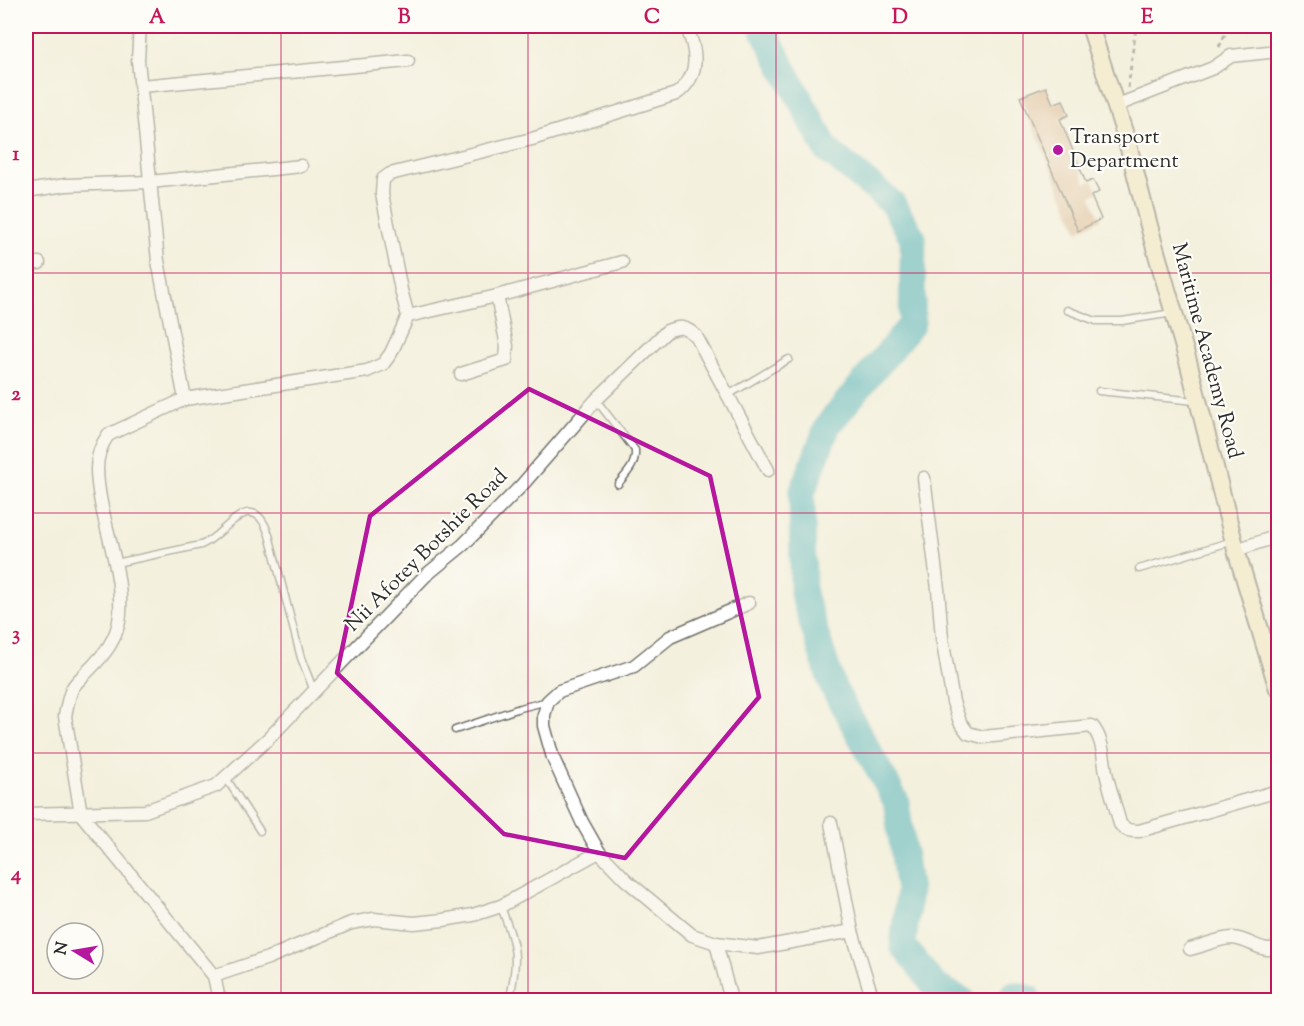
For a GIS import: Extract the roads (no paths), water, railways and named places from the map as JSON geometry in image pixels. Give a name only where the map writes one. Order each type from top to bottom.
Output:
[{"type":"street","points":[[140,26],[138,60],[158,261],[185,399]]},
{"type":"street","points":[[222,1000],[218,995],[214,976],[81,814],[65,716],[68,700],[73,687],[108,651],[120,613],[116,563],[99,488],[97,467],[101,446],[108,435],[185,399],[367,371],[383,364],[408,316],[400,290],[382,194],[383,179],[390,174],[532,139],[676,94],[689,82],[695,61],[692,42],[686,26]]},
{"type":"street","name":"Maritime Academy Road","points":[[1090,26],[1120,104],[1127,141],[1199,402],[1235,545],[1278,689]]},
{"type":"street","points":[[1120,104],[1213,68],[1231,56],[1278,51]]},
{"type":"street","points":[[141,86],[408,61]]},
{"type":"street","points":[[26,191],[66,185],[150,182],[301,166]]},
{"type":"street","points":[[408,316],[497,296],[622,262]]},
{"type":"street","points":[[26,264],[39,263]]},
{"type":"street","points":[[462,374],[506,360],[507,346],[497,296]]},
{"type":"street","name":"Nii Afotey Botshie Road","points":[[26,814],[145,811],[216,786],[269,738],[425,576],[463,545],[522,485],[596,400],[667,331],[687,327],[696,336],[768,470]]},
{"type":"street","points":[[924,478],[942,638],[953,702],[960,722],[968,733],[983,738],[1092,726],[1100,741],[1120,824],[1124,829],[1131,831],[1139,831],[1278,791]]},
{"type":"street","points":[[1235,545],[1278,536]]},
{"type":"street","points":[[749,603],[670,637],[634,666],[560,691],[549,701],[544,715],[544,726],[553,758],[582,822],[599,852],[626,880],[692,934],[716,943],[758,948],[852,932]]},
{"type":"street","points":[[831,823],[852,932],[873,1000]]},
{"type":"street","points":[[214,976],[268,958],[351,923],[374,919],[414,923],[443,920],[472,915],[501,906],[599,852]]},
{"type":"street","points":[[1190,949],[1228,938],[1235,938],[1267,950],[1278,948]]},
{"type":"street","points":[[716,943],[731,1000]]},
{"type":"lane","points":[[1067,310],[1096,321],[1122,321],[1174,313]]},
{"type":"lane","points":[[728,395],[789,359]]},
{"type":"lane","points":[[1099,391],[1199,402]]},
{"type":"lane","points":[[596,400],[635,450],[636,460],[618,484]]},
{"type":"lane","points":[[116,563],[206,544],[234,519],[252,514],[259,516],[265,522],[298,647],[314,692]]},
{"type":"lane","points":[[1139,569],[1235,545]]},
{"type":"lane","points":[[455,730],[520,708],[549,701]]},
{"type":"lane","points":[[226,777],[260,831]]},
{"type":"lane","points":[[501,906],[516,948],[510,998]]},
{"type":"waterway","points":[[761,26],[827,150],[892,203],[913,238],[912,324],[828,425],[802,493],[803,594],[833,687],[896,801],[909,891],[903,946],[935,986],[962,1000]]},
{"type":"waterway","points":[[1009,1000],[1014,995],[1029,1000]]},
{"type":"place","name":"Transport Department","points":[[1058,150]]}]
